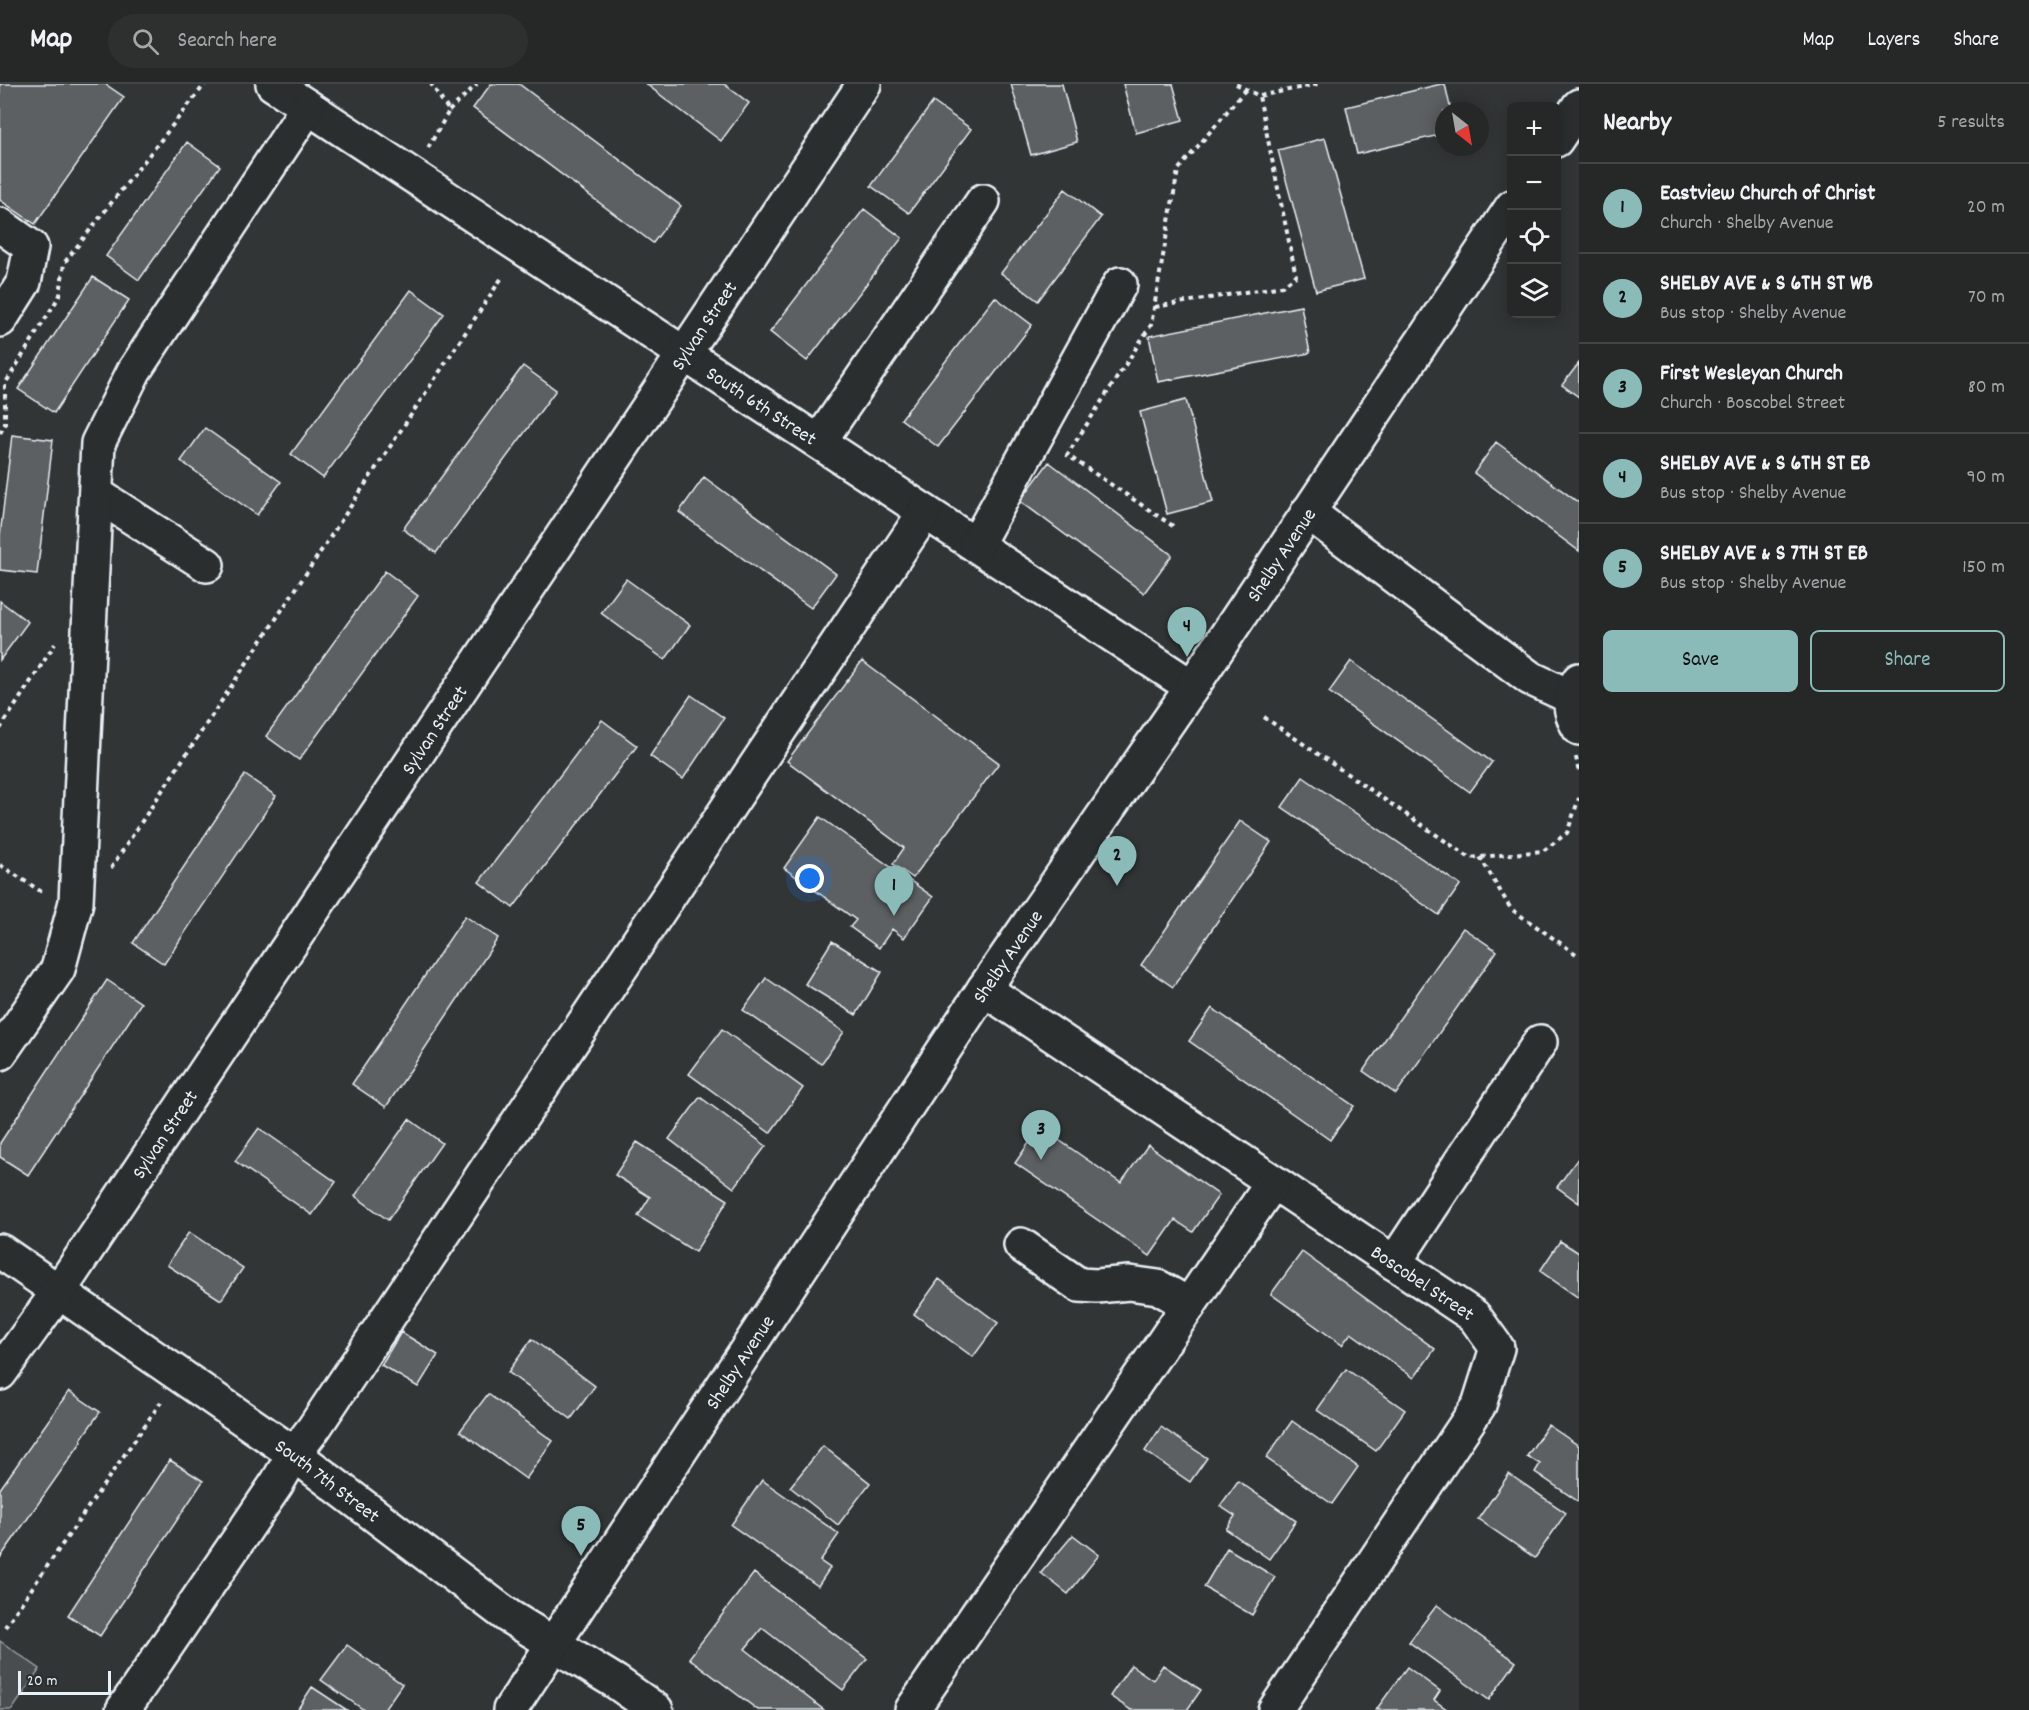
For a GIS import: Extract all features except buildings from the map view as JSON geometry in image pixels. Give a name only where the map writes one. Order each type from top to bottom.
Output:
[{"type":"street","name":"Sylvan Street","points":[[0,1373],[59,1291],[80,1256],[864,84]]},
{"type":"street","name":"South 6th Street","points":[[277,85],[1192,687]]},
{"type":"street","points":[[1561,134],[1579,106]]},
{"type":"street","points":[[0,1053],[58,969],[76,902],[98,443],[134,371],[308,107]]},
{"type":"street","points":[[819,442],[983,201]]},
{"type":"street","name":"Shelby Avenue","points":[[510,1710],[984,989],[1192,687],[1510,210]]},
{"type":"street","points":[[0,225],[30,247],[24,282],[0,320]]},
{"type":"street","points":[[976,545],[1120,284]]},
{"type":"street","points":[[96,494],[207,565]]},
{"type":"street","points":[[123,1710],[277,1483],[294,1454],[314,1428],[925,512]]},
{"type":"street","points":[[1308,512],[1530,678],[1575,689],[1571,713],[1579,728]]},
{"type":"street","name":"Boscobel Street","points":[[984,989],[1474,1316],[1497,1348],[1479,1405],[1275,1710]]},
{"type":"street","points":[[1394,1263],[1540,1042]]},
{"type":"street","points":[[912,1710],[1273,1182]]},
{"type":"street","points":[[1021,1245],[1079,1285],[1129,1283],[1158,1287],[1189,1305]]},
{"type":"street","name":"South 7th Street","points":[[0,1251],[294,1454],[508,1616],[656,1710]]},
{"type":"path","points":[[0,433],[5,425],[5,384],[60,295],[64,263],[205,84]]},
{"type":"path","points":[[431,84],[449,111]]},
{"type":"path","points":[[424,156],[449,111],[477,84]]},
{"type":"path","points":[[1236,84],[1259,96],[1318,84]]},
{"type":"path","points":[[1173,526],[1067,455],[1151,325],[1178,170],[1246,89]]},
{"type":"path","points":[[1155,307],[1282,286],[1296,276],[1259,96]]},
{"type":"path","points":[[105,876],[503,276]]},
{"type":"path","points":[[0,729],[58,639]]},
{"type":"path","points":[[1264,717],[1470,858],[1543,851],[1568,833],[1579,798]]},
{"type":"path","points":[[1480,857],[1511,909],[1579,956]]},
{"type":"path","points":[[0,865],[73,912]]},
{"type":"path","points":[[5,1627],[161,1402]]},
{"type":"shaded area","points":[[0,1641],[40,1669],[12,1710],[0,1710]]},
{"type":"place","name":"SHELBY AVE & S 6TH ST EB","points":[[1187,657]]},
{"type":"place","name":"SHELBY AVE & S 6TH ST WB","points":[[1117,886]]},
{"type":"place","name":"Eastview Church of Christ","points":[[894,916]]},
{"type":"place","name":"First Wesleyan Church","points":[[1041,1160]]},
{"type":"place","name":"SHELBY AVE & S 7TH ST EB","points":[[581,1556]]}]
